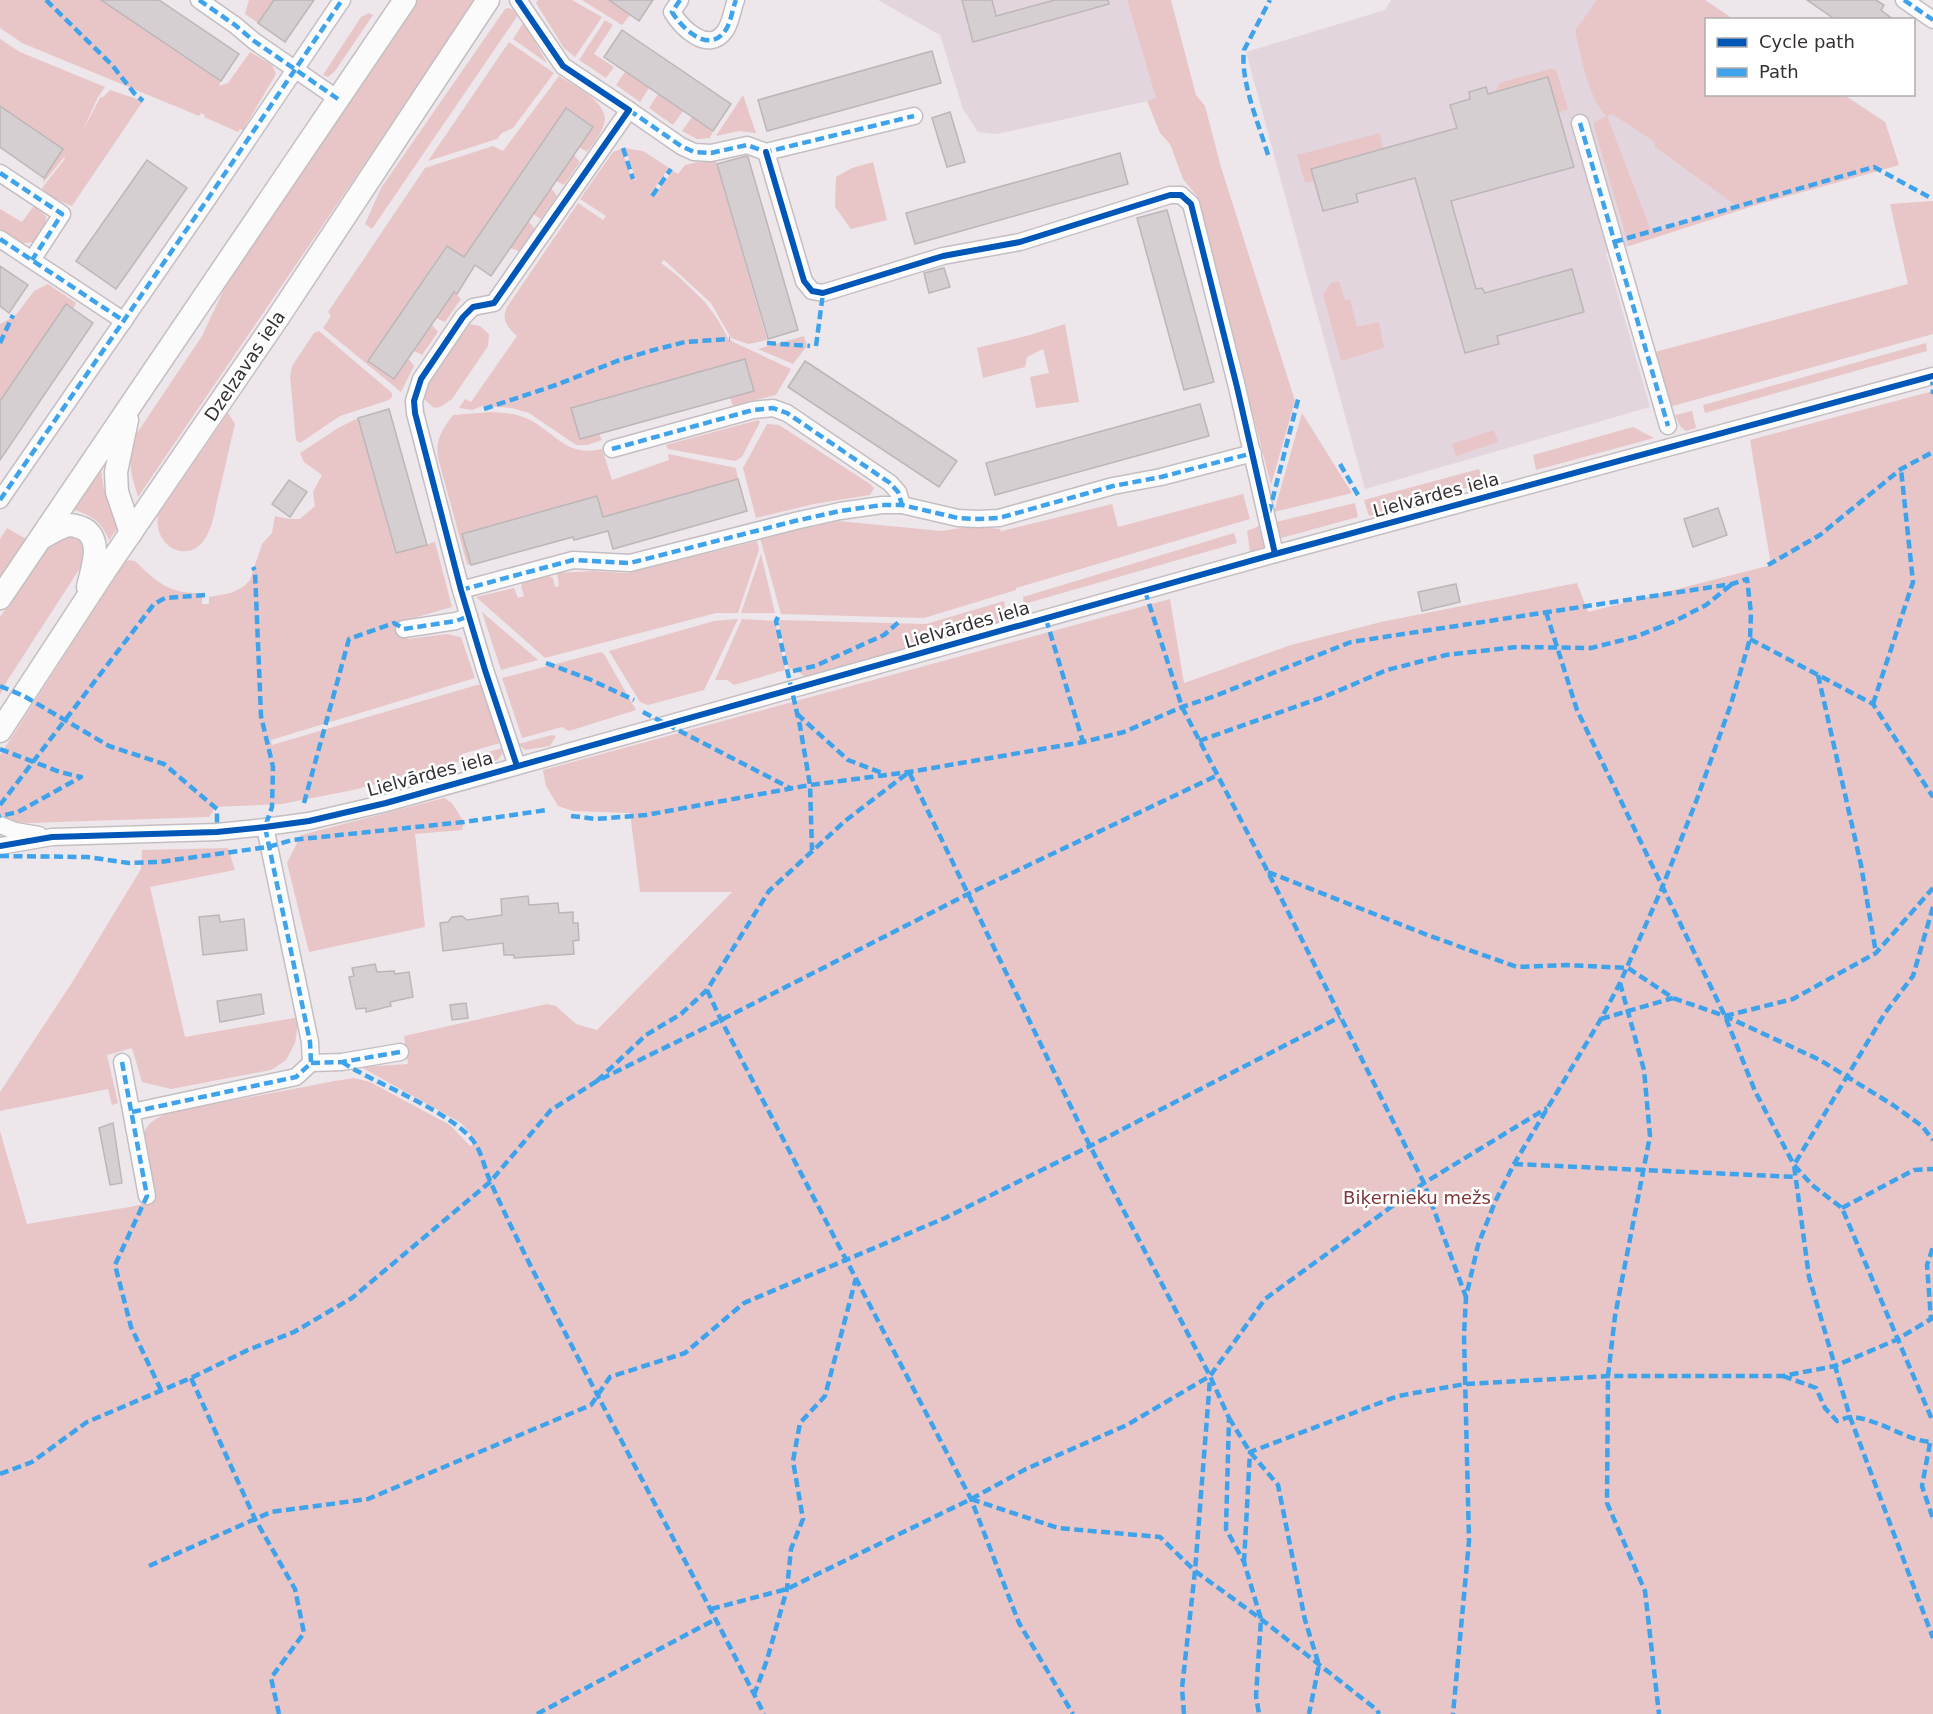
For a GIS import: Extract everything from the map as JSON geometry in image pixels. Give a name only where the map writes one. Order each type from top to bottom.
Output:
[{"type":"main road","points":[[0,598],[405,0]]},
{"type":"main road","name":"Dzelzavas iela","points":[[0,731],[130,533],[277,319],[488,0]]},
{"type":"main road","points":[[130,533],[117,492],[116,472],[122,436],[132,404]]},
{"type":"main road","points":[[41,538],[66,525],[75,525],[91,534],[95,545],[94,560],[86,600]]},
{"type":"street","points":[[199,0],[338,99]]},
{"type":"street","points":[[0,500],[342,0]]},
{"type":"street","points":[[518,0],[563,66],[694,152],[711,153],[747,145],[766,152],[914,116]]},
{"type":"street","points":[[680,0],[672,12],[678,22],[688,32],[706,39],[719,37],[724,32],[736,0]]},
{"type":"street","points":[[1904,0],[1933,20]]},
{"type":"street","points":[[517,766],[461,590],[415,413],[414,401],[422,379],[463,318],[473,307],[494,303],[629,110]]},
{"type":"street","points":[[1580,123],[1668,426]]},
{"type":"street","points":[[766,152],[804,281],[812,291],[824,293],[943,256],[1020,242],[1170,195],[1181,195],[1191,204],[1253,453],[1275,554]]},
{"type":"street","points":[[0,173],[62,214],[32,260]]},
{"type":"street","points":[[0,239],[124,321]]},
{"type":"street","name":"Lielvārdes iela","points":[[0,846],[52,837],[217,832],[265,828],[309,821],[386,803],[1275,554],[1933,375]]},
{"type":"street","points":[[612,449],[753,410],[773,408],[787,413],[890,483],[898,492],[902,506]]},
{"type":"street","points":[[461,590],[573,560],[630,563],[840,511],[882,505],[902,506],[958,518],[999,518],[1113,486],[1161,477],[1253,453]]},
{"type":"street","points":[[404,629],[456,621],[469,616]]},
{"type":"street","name":"Lielvārdes iela","points":[[0,825],[15,831],[52,837]]},
{"type":"street","points":[[265,828],[310,1042],[311,1063]]},
{"type":"street","points":[[132,1112],[296,1077],[311,1063],[342,1062],[400,1052]]},
{"type":"street","points":[[122,1062],[147,1196]]},
{"type":"shaded area","points":[[878,0],[1127,0],[1157,99],[996,134],[978,132],[963,109],[940,35]]},
{"type":"shaded area","points":[[1391,0],[1705,0],[1732,18],[1705,18],[1705,96],[1846,96],[1885,122],[1899,165],[1759,204],[1606,253],[1650,407],[1365,489],[1246,52],[1385,10]]},
{"type":"green space","points":[[0,0],[107,0],[105,3],[221,81],[219,86],[228,83],[250,52],[272,65],[276,74],[243,130],[240,129],[238,132],[204,117],[205,115],[201,113],[199,116],[22,43],[0,28]]},
{"type":"green space","points":[[249,0],[274,0],[258,23],[245,14]]},
{"type":"green space","points":[[418,0],[476,0],[138,497],[130,462],[135,436],[202,336],[225,287]]},
{"type":"green space","points":[[538,0],[572,0],[602,17],[575,57],[564,48],[536,3]]},
{"type":"green space","points":[[582,0],[614,0],[613,3],[630,15],[622,25]]},
{"type":"green space","points":[[1127,0],[1171,0],[1196,95],[1205,106],[1221,167],[1295,401],[1271,485],[1197,196],[1183,179],[1170,144],[1160,133],[1147,101],[1156,98]]},
{"type":"green space","points":[[1597,0],[1705,0],[1732,18],[1705,18],[1705,96],[1846,96],[1885,122],[1899,165],[1759,204],[1629,246],[1594,127],[1594,123],[1606,116],[1594,97],[1575,31]],"holes":[[[1612,114],[1655,142],[1655,147],[1737,206],[1651,231],[1607,116]]]},
{"type":"green space","points":[[509,8],[518,15],[372,229],[365,224],[381,188],[505,9]]},
{"type":"green space","points":[[369,13],[373,15],[335,71],[328,77],[323,75],[361,17]]},
{"type":"green space","points":[[605,20],[613,25],[594,54],[614,67],[606,78],[579,60]]},
{"type":"green space","points":[[524,22],[547,63],[513,39]]},
{"type":"green space","points":[[0,39],[20,52],[105,87],[82,132],[100,98],[110,90],[143,101],[72,206],[47,196],[42,188],[64,160],[65,156],[43,183],[63,149],[0,106]]},
{"type":"green space","points":[[509,42],[554,73],[513,128],[502,133],[497,139],[428,161]]},
{"type":"green space","points":[[1555,69],[1557,73],[1568,109],[1558,113],[1548,77],[1496,91],[1499,83]]},
{"type":"green space","points":[[625,72],[649,88],[640,102],[616,85]]},
{"type":"green space","points":[[559,76],[590,96],[602,109],[605,116],[604,124],[597,139],[587,152],[579,147],[593,126],[566,108],[464,257],[446,246],[368,361],[394,379],[409,359],[414,366],[401,392],[323,328],[331,316],[328,312],[425,168],[493,146],[503,151]]},
{"type":"green space","points":[[658,94],[683,111],[673,125],[649,108]]},
{"type":"green space","points":[[743,95],[756,133],[739,131],[716,136]]},
{"type":"green space","points":[[692,117],[713,131],[710,138],[697,139],[682,131]]},
{"type":"green space","points":[[1380,133],[1383,148],[1311,169],[1314,181],[1305,183],[1297,155]]},
{"type":"green space","points":[[625,148],[643,151],[669,168],[650,194],[653,197],[673,171],[678,174],[685,165],[715,158],[767,340],[748,344],[731,338],[711,303],[664,260],[661,263],[705,302],[729,340],[791,369],[776,395],[733,406],[730,398],[744,360],[571,408],[580,439],[599,434],[602,440],[587,445],[576,445],[529,413],[512,408],[482,406],[472,410],[459,408],[465,399],[471,402],[517,336],[506,323],[507,307],[578,203],[603,220],[606,216],[580,199],[613,152],[621,149],[632,179],[636,180]]},
{"type":"green space","points":[[574,155],[580,162],[564,185],[556,181]]},
{"type":"green space","points":[[873,162],[887,220],[851,229],[835,207],[836,177],[852,168]]},
{"type":"green space","points":[[551,188],[557,196],[541,219],[533,214]]},
{"type":"green space","points":[[1933,201],[1933,334],[1669,407],[1655,352],[1908,284],[1890,204]]},
{"type":"green space","points":[[34,206],[46,216],[45,234],[37,242],[23,243],[0,229],[0,209],[22,222]]},
{"type":"green space","points":[[528,221],[535,229],[519,251],[510,248]]},
{"type":"green space","points":[[1339,281],[1345,300],[1350,299],[1357,327],[1379,322],[1384,348],[1341,361],[1323,294],[1331,283]]},
{"type":"green space","points":[[48,284],[76,303],[73,309],[66,304],[0,401],[0,324],[15,316],[34,291]]},
{"type":"green space","points":[[454,292],[461,299],[445,322],[436,318]]},
{"type":"green space","points":[[469,324],[480,326],[489,334],[488,346],[452,399],[434,408],[422,397],[424,387]]},
{"type":"green space","points":[[1065,324],[1079,402],[1036,408],[1030,377],[1049,373],[1043,349],[1027,357],[1025,367],[983,378],[977,348]]},
{"type":"green space","points":[[432,325],[438,332],[422,355],[414,351]]},
{"type":"green space","points":[[319,331],[392,393],[392,397],[340,416],[300,443],[296,440],[290,377],[292,366],[314,333]]},
{"type":"green space","points":[[804,336],[807,346],[793,364],[758,349]]},
{"type":"green space","points":[[1926,343],[1927,351],[1705,413],[1703,405]]},
{"type":"green space","name":"Biķernieku mežs","points":[[1933,391],[1933,1714],[0,1714],[0,1131],[27,1224],[153,1202],[144,1137],[149,1125],[167,1113],[335,1081],[354,1078],[370,1082],[450,1125],[470,1146],[477,1142],[461,1123],[361,1067],[408,1064],[404,1036],[547,1004],[556,1006],[576,1024],[597,1030],[732,892],[640,892],[630,813],[573,811],[558,806],[546,786],[543,770],[1170,599],[1184,683],[1291,645],[1381,622],[1577,583],[1588,612],[1771,565],[1750,440]]},
{"type":"green space","points":[[1692,411],[1696,428],[1686,431],[1680,426],[1675,415]]},
{"type":"green space","points":[[491,412],[524,417],[562,443],[579,450],[602,449],[612,480],[669,460],[668,454],[736,468],[738,479],[603,517],[597,496],[463,534],[471,565],[467,564],[437,451],[443,430],[453,415]]},
{"type":"green space","points":[[228,413],[235,424],[210,528],[199,546],[191,550],[174,549],[161,536],[158,515]]},
{"type":"green space","points":[[1302,413],[1352,493],[1274,512]]},
{"type":"green space","points":[[358,418],[395,553],[435,542],[452,607],[403,621],[408,639],[446,634],[461,637],[475,678],[271,740],[272,745],[477,685],[482,685],[500,743],[462,754],[458,762],[353,790],[282,804],[213,807],[209,817],[28,823],[14,822],[0,815],[0,755],[125,562],[135,561],[158,581],[172,589],[202,593],[202,604],[209,604],[209,597],[231,593],[243,587],[250,580],[262,544],[272,533],[275,516],[300,519],[315,506],[313,492],[322,475],[304,462],[300,453]]},
{"type":"green space","points":[[758,420],[760,422],[742,457],[735,461],[668,449],[666,445]]},
{"type":"green space","points":[[767,424],[779,425],[870,484],[874,488],[870,495],[814,504],[756,518],[743,468]]},
{"type":"green space","points":[[1633,427],[1654,438],[1536,470],[1533,455]]},
{"type":"green space","points":[[1494,430],[1498,442],[1456,456],[1452,444]]},
{"type":"green space","points":[[1479,469],[1483,483],[1369,516],[1364,500]]},
{"type":"green space","points":[[101,470],[104,489],[118,528],[109,540],[96,520],[74,510]]},
{"type":"green space","points":[[1243,494],[1250,519],[1016,588],[1016,590],[924,618],[781,614],[760,538],[839,521],[941,531],[975,526],[1000,529],[1002,533],[1002,531],[1112,504],[1118,527]]},
{"type":"green space","points":[[1355,503],[1358,517],[1281,538],[1276,522]]},
{"type":"green space","points":[[1259,526],[1264,547],[1250,552],[1247,531]]},
{"type":"green space","points":[[7,528],[28,540],[0,582],[0,539]]},
{"type":"green space","points":[[1234,533],[1237,543],[1024,604],[1023,597]]},
{"type":"green space","points":[[63,534],[82,538],[86,559],[0,695],[0,617],[52,541]]},
{"type":"green space","points":[[757,541],[759,550],[738,613],[716,613],[545,658],[476,597],[514,588],[518,598],[524,596],[521,586],[523,582],[549,576],[553,578],[555,587],[559,586],[557,573],[593,571],[627,573]]},
{"type":"green space","points":[[761,554],[775,613],[741,613]]},
{"type":"green space","points":[[1004,601],[1007,620],[804,676],[793,668],[789,669],[778,620],[926,624]]},
{"type":"green space","points":[[482,612],[538,660],[501,670]]},
{"type":"green space","points":[[738,619],[704,690],[648,705],[640,702],[609,651],[714,621]]},
{"type":"green space","points":[[742,619],[775,621],[785,670],[734,685],[727,680],[715,680]]},
{"type":"green space","points":[[601,652],[636,710],[569,731],[562,727],[522,738],[502,678]]},
{"type":"green space","points":[[552,735],[556,736],[550,746],[525,750],[518,744]]},
{"type":"green space","points":[[502,748],[502,754],[497,760],[472,768],[465,764],[467,758]]},
{"type":"green space","points":[[444,798],[452,803],[464,822],[462,830],[415,834],[425,927],[309,952],[287,863],[301,835]]},
{"type":"green space","points":[[228,848],[235,870],[150,887],[185,1037],[299,1017],[295,1043],[286,1060],[271,1070],[171,1089],[142,1082],[132,1048],[107,1055],[118,1103],[112,1105],[108,1089],[0,1111],[0,1092],[73,981],[141,869],[142,850]]},
{"type":"building","points":[[101,0],[159,0],[239,54],[221,81]]},
{"type":"building","points":[[274,0],[314,0],[285,42],[258,23]]},
{"type":"building","points":[[609,0],[653,0],[639,21]]},
{"type":"building","points":[[962,0],[992,0],[996,16],[1055,0],[1108,0],[1109,4],[973,42]]},
{"type":"building","points":[[1807,0],[1876,0],[1884,5],[1881,10],[1891,18],[1833,18]]},
{"type":"building","points":[[622,30],[731,104],[713,131],[604,57]]},
{"type":"building","points":[[932,51],[941,83],[767,131],[758,100]]},
{"type":"building","points":[[1548,77],[1574,167],[1451,201],[1476,289],[1482,288],[1485,293],[1572,269],[1584,312],[1497,336],[1499,344],[1465,353],[1415,178],[1356,194],[1358,202],[1323,211],[1311,169],[1457,128],[1450,105],[1470,99],[1469,92],[1486,87],[1488,94]]},
{"type":"building","points":[[0,106],[63,149],[44,178],[0,147]]},
{"type":"building","points":[[566,108],[593,127],[491,276],[475,265],[457,294],[454,292],[394,379],[368,361],[447,246],[464,257]]},
{"type":"building","points":[[950,112],[965,162],[947,167],[932,118]]},
{"type":"building","points":[[1120,153],[1128,184],[915,244],[906,213]]},
{"type":"building","points":[[746,156],[798,330],[768,339],[717,164]]},
{"type":"building","points":[[147,160],[187,188],[116,289],[76,261]]},
{"type":"building","points":[[1167,210],[1214,382],[1184,390],[1137,218]]},
{"type":"building","points":[[0,266],[28,285],[9,313],[0,306]]},
{"type":"building","points":[[944,268],[950,287],[929,293],[924,273]]},
{"type":"building","points":[[66,304],[93,323],[0,460],[0,401]]},
{"type":"building","points":[[745,359],[754,391],[580,439],[571,408]]},
{"type":"building","points":[[805,361],[957,461],[939,487],[788,387]]},
{"type":"building","points":[[1200,404],[1209,436],[995,495],[986,463]]},
{"type":"building","points":[[389,409],[427,545],[396,553],[358,418]]},
{"type":"building","points":[[738,479],[747,511],[613,549],[608,531],[574,540],[573,537],[471,565],[462,534],[597,496],[603,517]]},
{"type":"building","points":[[289,480],[307,492],[290,517],[272,504]]},
{"type":"building","points":[[1718,508],[1727,535],[1693,547],[1684,519]]},
{"type":"building","points":[[1456,584],[1460,602],[1422,611],[1418,592]]},
{"type":"building","points":[[528,896],[529,905],[558,903],[559,913],[573,912],[573,923],[578,923],[579,940],[573,941],[574,954],[514,958],[514,955],[504,955],[503,943],[443,951],[440,923],[448,922],[452,917],[462,916],[467,920],[502,915],[501,899]]},
{"type":"building","points":[[219,915],[220,922],[244,919],[247,950],[203,955],[199,917]]},
{"type":"building","points":[[375,964],[377,972],[394,971],[395,974],[409,972],[413,997],[390,1002],[391,1006],[366,1012],[366,1008],[356,1009],[349,977],[354,976],[352,968]]},
{"type":"building","points":[[261,994],[264,1014],[220,1022],[217,1001]]},
{"type":"building","points":[[466,1003],[468,1018],[452,1020],[450,1005]]},
{"type":"building","points":[[113,1123],[122,1183],[110,1185],[99,1128]]},
{"type":"marked path","points":[[46,0],[112,65],[143,101]]},
{"type":"marked path","points":[[199,0],[338,99]]},
{"type":"marked path","points":[[0,500],[342,0]]},
{"type":"marked path","points":[[680,0],[672,12],[676,18],[688,31],[703,39],[711,40],[718,38],[727,28],[736,0]]},
{"type":"marked path","points":[[1268,155],[1247,89],[1244,50],[1270,0]]},
{"type":"marked path","points":[[1904,0],[1933,20]]},
{"type":"marked path","points":[[629,110],[681,146],[694,152],[711,153],[747,145],[766,152],[914,116]]},
{"type":"marked path","points":[[1580,123],[1668,426]]},
{"type":"marked path","points":[[623,148],[633,179]]},
{"type":"marked path","points":[[1614,242],[1874,167],[1929,197]]},
{"type":"marked path","points":[[652,196],[671,169]]},
{"type":"marked path","points":[[0,173],[62,214],[32,260]]},
{"type":"marked path","points":[[0,239],[124,321]]},
{"type":"marked path","points":[[816,346],[823,293]]},
{"type":"marked path","points":[[0,343],[13,315]]},
{"type":"marked path","points":[[484,409],[650,351],[685,342],[730,339]]},
{"type":"marked path","points":[[767,343],[810,346]]},
{"type":"marked path","points":[[1932,376],[1933,394]]},
{"type":"marked path","points":[[1269,513],[1299,396]]},
{"type":"marked path","points":[[612,449],[753,410],[773,408],[787,413],[890,483],[898,492],[902,505]]},
{"type":"marked path","points":[[1768,565],[1820,535],[1901,469],[1933,452]]},
{"type":"marked path","points":[[461,590],[573,560],[630,563],[795,521],[882,505],[902,505],[958,518],[999,518],[1113,486],[1161,477],[1253,453]]},
{"type":"marked path","points":[[1340,464],[1358,495]]},
{"type":"marked path","points":[[1873,704],[1913,582],[1901,469]]},
{"type":"marked path","points":[[132,1112],[296,1077],[311,1063],[310,1042],[265,827],[272,807],[273,767],[261,716],[253,567]]},
{"type":"marked path","points":[[571,816],[596,819],[646,815],[810,785],[909,772],[1083,742],[1124,732],[1182,707],[1351,642],[1732,584],[1747,579],[1751,613],[1750,639],[1731,704],[1662,888],[1620,983],[1514,1164],[1495,1202],[1478,1245],[1466,1297],[1464,1335],[1469,1541],[1453,1714]]},
{"type":"marked path","points":[[1199,741],[1326,696],[1387,670],[1446,655],[1517,647],[1591,648],[1635,637],[1675,621],[1706,605],[1732,584]]},
{"type":"marked path","points":[[1145,591],[1182,707],[1268,872],[1424,1183],[1466,1297]]},
{"type":"marked path","points":[[0,805],[154,604],[165,598],[205,595]]},
{"type":"marked path","points":[[1546,612],[1577,710],[1725,1016],[1755,1091],[1794,1165],[1812,1185],[1842,1208],[1933,1422]]},
{"type":"marked path","points":[[304,803],[349,639],[394,623],[404,629],[456,621],[469,616]]},
{"type":"marked path","points":[[778,617],[776,621],[800,726],[810,785],[812,850]]},
{"type":"marked path","points":[[1046,619],[1083,742]]},
{"type":"marked path","points":[[793,671],[815,666],[884,635],[901,620]]},
{"type":"marked path","points":[[1750,639],[1873,704],[1933,797]]},
{"type":"marked path","points":[[546,663],[589,679],[634,700]]},
{"type":"marked path","points":[[1818,675],[1861,865],[1876,953]]},
{"type":"marked path","points":[[0,686],[24,696],[109,746],[164,764],[217,809],[217,832]]},
{"type":"marked path","points":[[643,712],[792,789]]},
{"type":"marked path","points":[[797,714],[848,760],[885,774]]},
{"type":"marked path","points":[[0,749],[60,772],[81,777],[18,812],[0,816]]},
{"type":"marked path","points":[[597,1081],[646,1035],[681,1014],[707,990],[769,891],[845,821],[909,772],[1090,1146],[1210,1376],[1229,1418],[1226,1529],[1244,1562],[1261,1619],[1256,1696],[1259,1714]]},
{"type":"marked path","points":[[0,1474],[32,1462],[87,1422],[191,1378],[248,1350],[294,1332],[352,1298],[490,1182],[551,1110],[597,1081],[970,893],[1218,775]]},
{"type":"marked path","points":[[0,856],[87,857],[129,863],[159,862],[268,847],[292,840],[464,822],[547,810]]},
{"type":"marked path","points":[[1268,872],[1430,936],[1517,967],[1566,965],[1628,968],[1673,998],[1725,1016],[1820,1060],[1893,1105],[1922,1126],[1933,1140]]},
{"type":"marked path","points":[[1725,1016],[1793,999],[1876,953],[1933,888]]},
{"type":"marked path","points":[[1933,907],[1913,976],[1885,1013],[1794,1165],[1809,1277],[1835,1366],[1850,1417],[1933,1638]]},
{"type":"marked path","points":[[1620,983],[1644,1070],[1650,1136],[1615,1316],[1608,1376],[1607,1503],[1645,1591],[1659,1714]]},
{"type":"marked path","points":[[707,990],[971,1499],[1019,1623],[1073,1714]]},
{"type":"marked path","points":[[1601,1019],[1673,998]]},
{"type":"marked path","points":[[149,1566],[271,1512],[368,1499],[591,1405],[610,1377],[685,1353],[744,1303],[945,1218],[1340,1017]]},
{"type":"marked path","points":[[311,1063],[342,1062],[400,1052]]},
{"type":"marked path","points":[[122,1062],[147,1196],[115,1265],[131,1327],[161,1390]]},
{"type":"marked path","points":[[342,1062],[434,1110],[466,1133],[476,1145],[531,1267],[764,1714]]},
{"type":"marked path","points":[[711,1609],[787,1589],[971,1499],[1026,1469],[1127,1425],[1210,1376],[1265,1299],[1424,1183],[1547,1108]]},
{"type":"marked path","points":[[1514,1164],[1796,1177]]},
{"type":"marked path","points":[[1842,1208],[1914,1170],[1933,1169]]},
{"type":"marked path","points":[[1244,1562],[1250,1452],[1398,1396],[1465,1384],[1608,1376],[1783,1376],[1835,1366],[1896,1340],[1931,1319],[1927,1265],[1933,1247]]},
{"type":"marked path","points":[[754,1695],[767,1660],[787,1589],[791,1549],[803,1519],[793,1461],[800,1423],[825,1396],[856,1278]]},
{"type":"marked path","points":[[1783,1376],[1816,1388],[1825,1408],[1837,1421],[1849,1417],[1861,1418],[1913,1438],[1933,1442]]},
{"type":"marked path","points":[[191,1378],[255,1519],[295,1589],[304,1633],[271,1678],[279,1714]]},
{"type":"marked path","points":[[1184,1714],[1182,1688],[1195,1571],[1210,1379]]},
{"type":"marked path","points":[[1229,1418],[1250,1452],[1278,1485],[1305,1620],[1319,1665],[1309,1714]]},
{"type":"marked path","points":[[1930,1443],[1922,1486],[1933,1519]]},
{"type":"marked path","points":[[971,1499],[1058,1528],[1160,1537],[1195,1571],[1261,1619],[1377,1710],[1379,1714]]},
{"type":"marked path","points":[[537,1714],[716,1619]]},
{"type":"cycle path","points":[[517,766],[461,590],[415,413],[414,401],[421,379],[463,317],[473,307],[494,303],[629,110],[563,66],[518,0]]},
{"type":"cycle path","points":[[766,152],[804,281],[812,291],[823,293],[943,256],[1020,242],[1170,195],[1181,195],[1191,204],[1237,387],[1275,554]]},
{"type":"cycle path","points":[[0,846],[52,837],[217,832],[265,827],[309,821],[386,803],[1275,554],[1933,376]]}]
